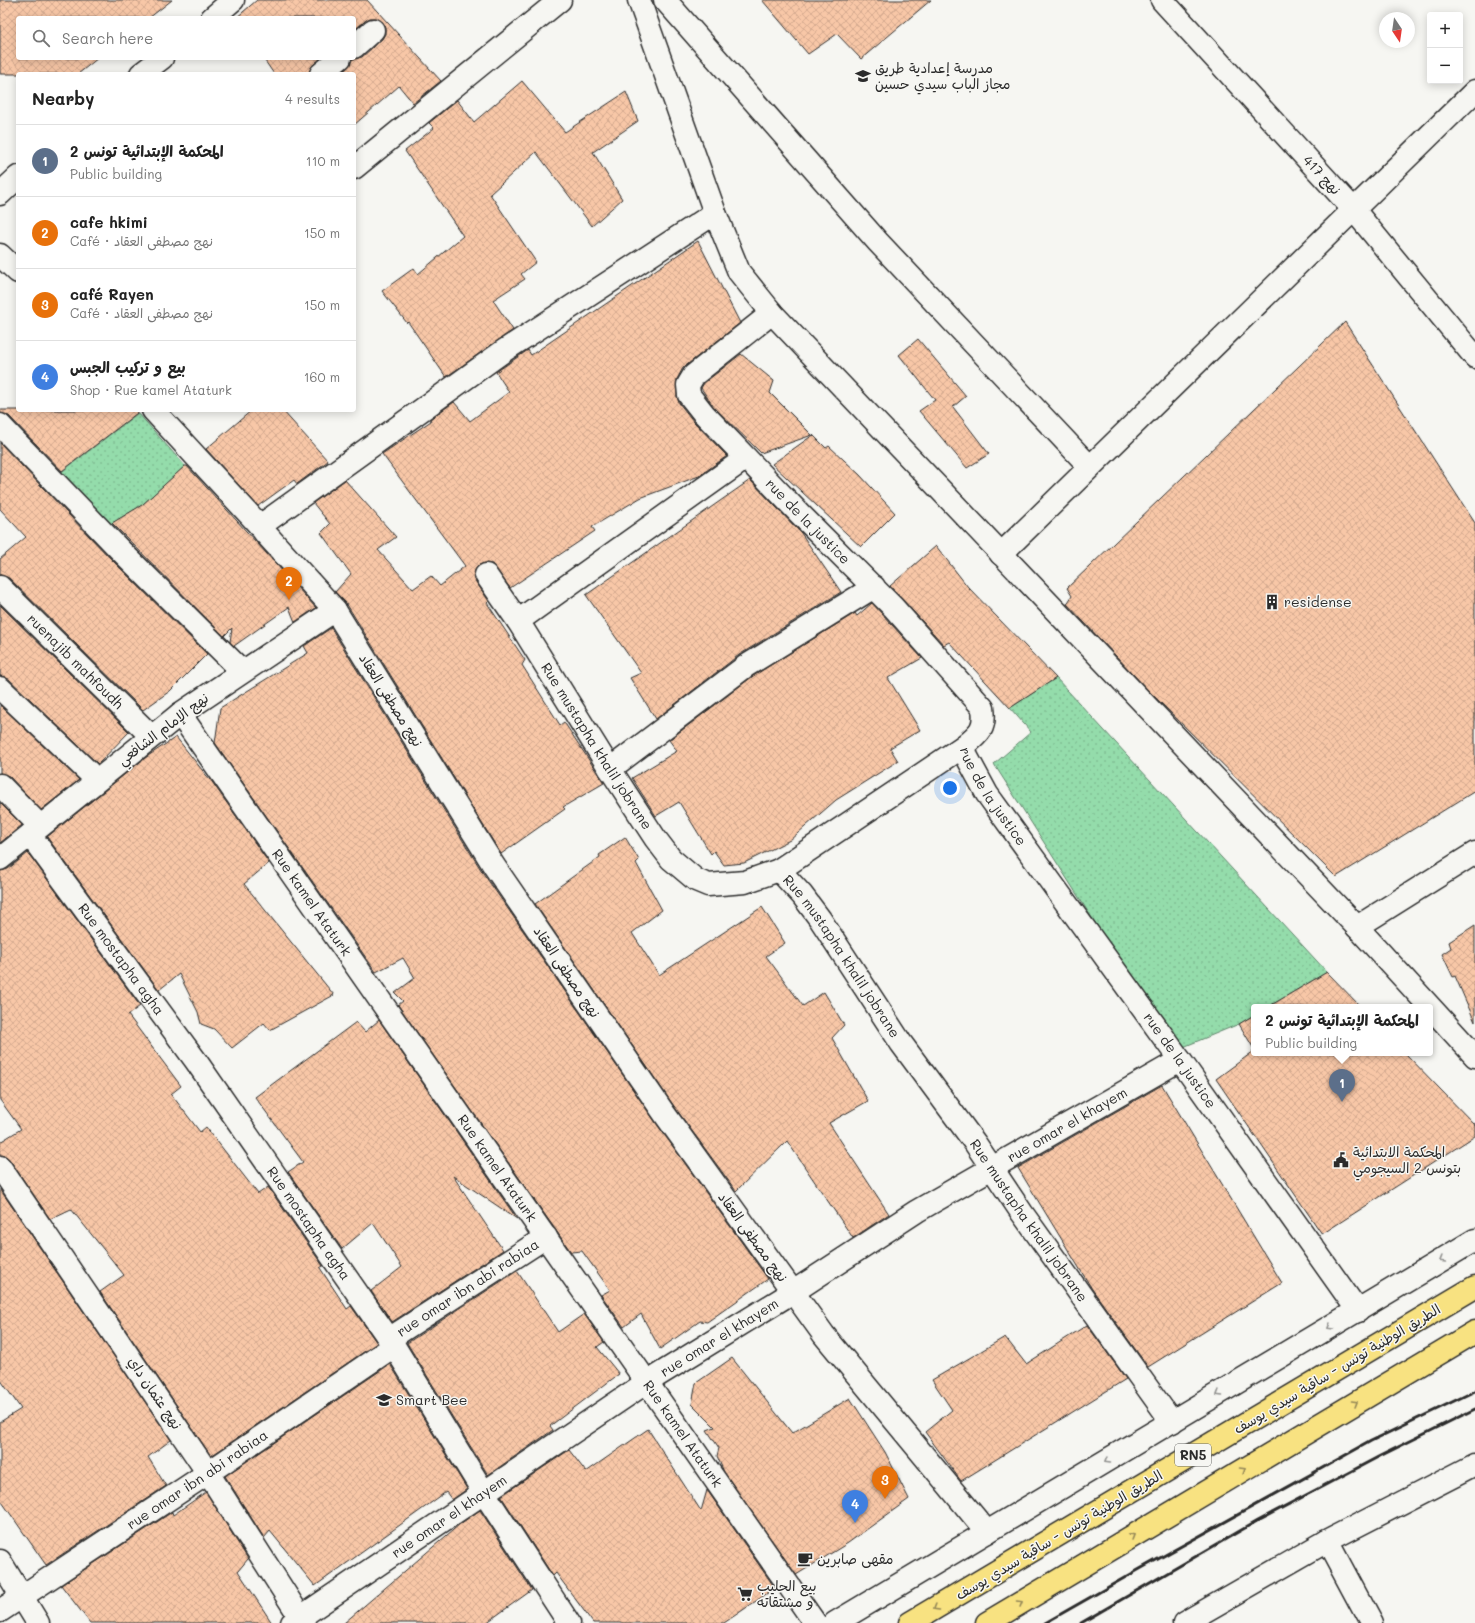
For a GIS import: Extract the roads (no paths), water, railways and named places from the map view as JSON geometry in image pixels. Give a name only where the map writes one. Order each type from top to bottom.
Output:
[{"type":"highway","name":"الطريق الوطنية تونس - ساقية سيدي يوسف","points":[[910,1623],[1475,1287]]},
{"type":"highway","name":"RN5","points":[[987,1623],[1475,1332]]},
{"type":"street","points":[[214,16],[233,0]]},
{"type":"street","points":[[356,166],[560,0]]},
{"type":"street","points":[[639,0],[715,213],[739,272],[772,313],[1357,927],[1427,1004]]},
{"type":"street","points":[[665,0],[878,242],[1090,467]]},
{"type":"street","name":"نهج 417","points":[[1162,0],[1354,210],[1475,357]]},
{"type":"street","points":[[356,45],[374,30]]},
{"type":"street","points":[[144,72],[159,60]]},
{"type":"street","points":[[323,72],[338,60]]},
{"type":"street","points":[[1001,554],[1475,91]]},
{"type":"street","points":[[0,194],[16,179]]},
{"type":"street","points":[[260,526],[505,350],[715,213]]},
{"type":"street","points":[[0,255],[16,270]]},
{"type":"street","name":"rue de la justice","points":[[772,313],[694,375],[688,385],[689,395],[699,408],[746,458],[874,587],[983,708],[984,718],[982,729],[964,746],[967,756],[987,794],[1180,1060],[1358,1311]]},
{"type":"street","name":"نهج مصطفى العقاد","points":[[155,412],[335,610],[494,866],[666,1116],[824,1335],[987,1532]]},
{"type":"street","points":[[0,426],[127,557],[242,671]]},
{"type":"street","points":[[518,621],[746,458]]},
{"type":"street","name":"Rue mustapha khalil jobrane","points":[[486,575],[518,621],[610,769],[655,838],[671,859],[696,880],[708,885],[745,882],[779,870],[802,895],[820,919],[902,1043],[1172,1422]]},
{"type":"street","name":"ruenajib mahfoudh","points":[[0,587],[151,736]]},
{"type":"street","points":[[610,769],[746,666],[874,587]]},
{"type":"street","name":"نهج الإمام الشافعي","points":[[0,859],[180,714],[335,610]]},
{"type":"street","points":[[0,688],[98,780]]},
{"type":"street","name":"Rue kamel Ataturk","points":[[180,714],[814,1623]]},
{"type":"street","points":[[779,870],[964,746]]},
{"type":"street","points":[[0,785],[35,830]]},
{"type":"street","name":"Rue mostapha agha","points":[[35,830],[391,1343],[484,1493],[569,1623]]},
{"type":"street","points":[[1357,927],[1475,853]]},
{"type":"street","points":[[1433,1010],[1475,1056]]},
{"type":"street","name":"rue omar el khayem","points":[[299,1621],[647,1382],[793,1292],[917,1211],[1180,1060]]},
{"type":"street","name":"نهج عثمان داي","points":[[0,1167],[208,1473],[299,1621]]},
{"type":"street","name":"rue omar ibn abi rabiaa","points":[[0,1611],[208,1473],[391,1343],[546,1237]]},
{"type":"street","points":[[835,1623],[1475,1240]]},
{"type":"street","points":[[1184,1623],[1327,1541],[1475,1465]]},
{"type":"street","points":[[1327,1541],[1371,1623]]},
{"type":"street","points":[[0,1561],[38,1623]]},
{"type":"railway","points":[[1045,1623],[1371,1441],[1475,1391]]},
{"type":"railway","points":[[1081,1623],[1257,1521],[1380,1456],[1475,1409]]},
{"type":"place","name":"مدرسة إعدادية طريق مجاز الباب سيدي حسين","points":[[863,76]]},
{"type":"place","name":"cafe hkimi","points":[[289,600]]},
{"type":"place","name":"residense","points":[[1272,602]]},
{"type":"place","name":"المحكمة الإبتدائية تونس 2","points":[[1342,1102]]},
{"type":"place","name":"المحكمة الابتدائية بتونس 2 السيجومي","points":[[1341,1160]]},
{"type":"place","name":"Smart Bee","points":[[384,1400]]},
{"type":"place","name":"café Rayen","points":[[885,1499]]},
{"type":"place","name":"بيع و تركيب الجبس","points":[[855,1523]]},
{"type":"place","name":"مقهى صابرين","points":[[805,1559]]},
{"type":"place","name":"بيع الحليب و مشتقاته","points":[[745,1594]]}]
